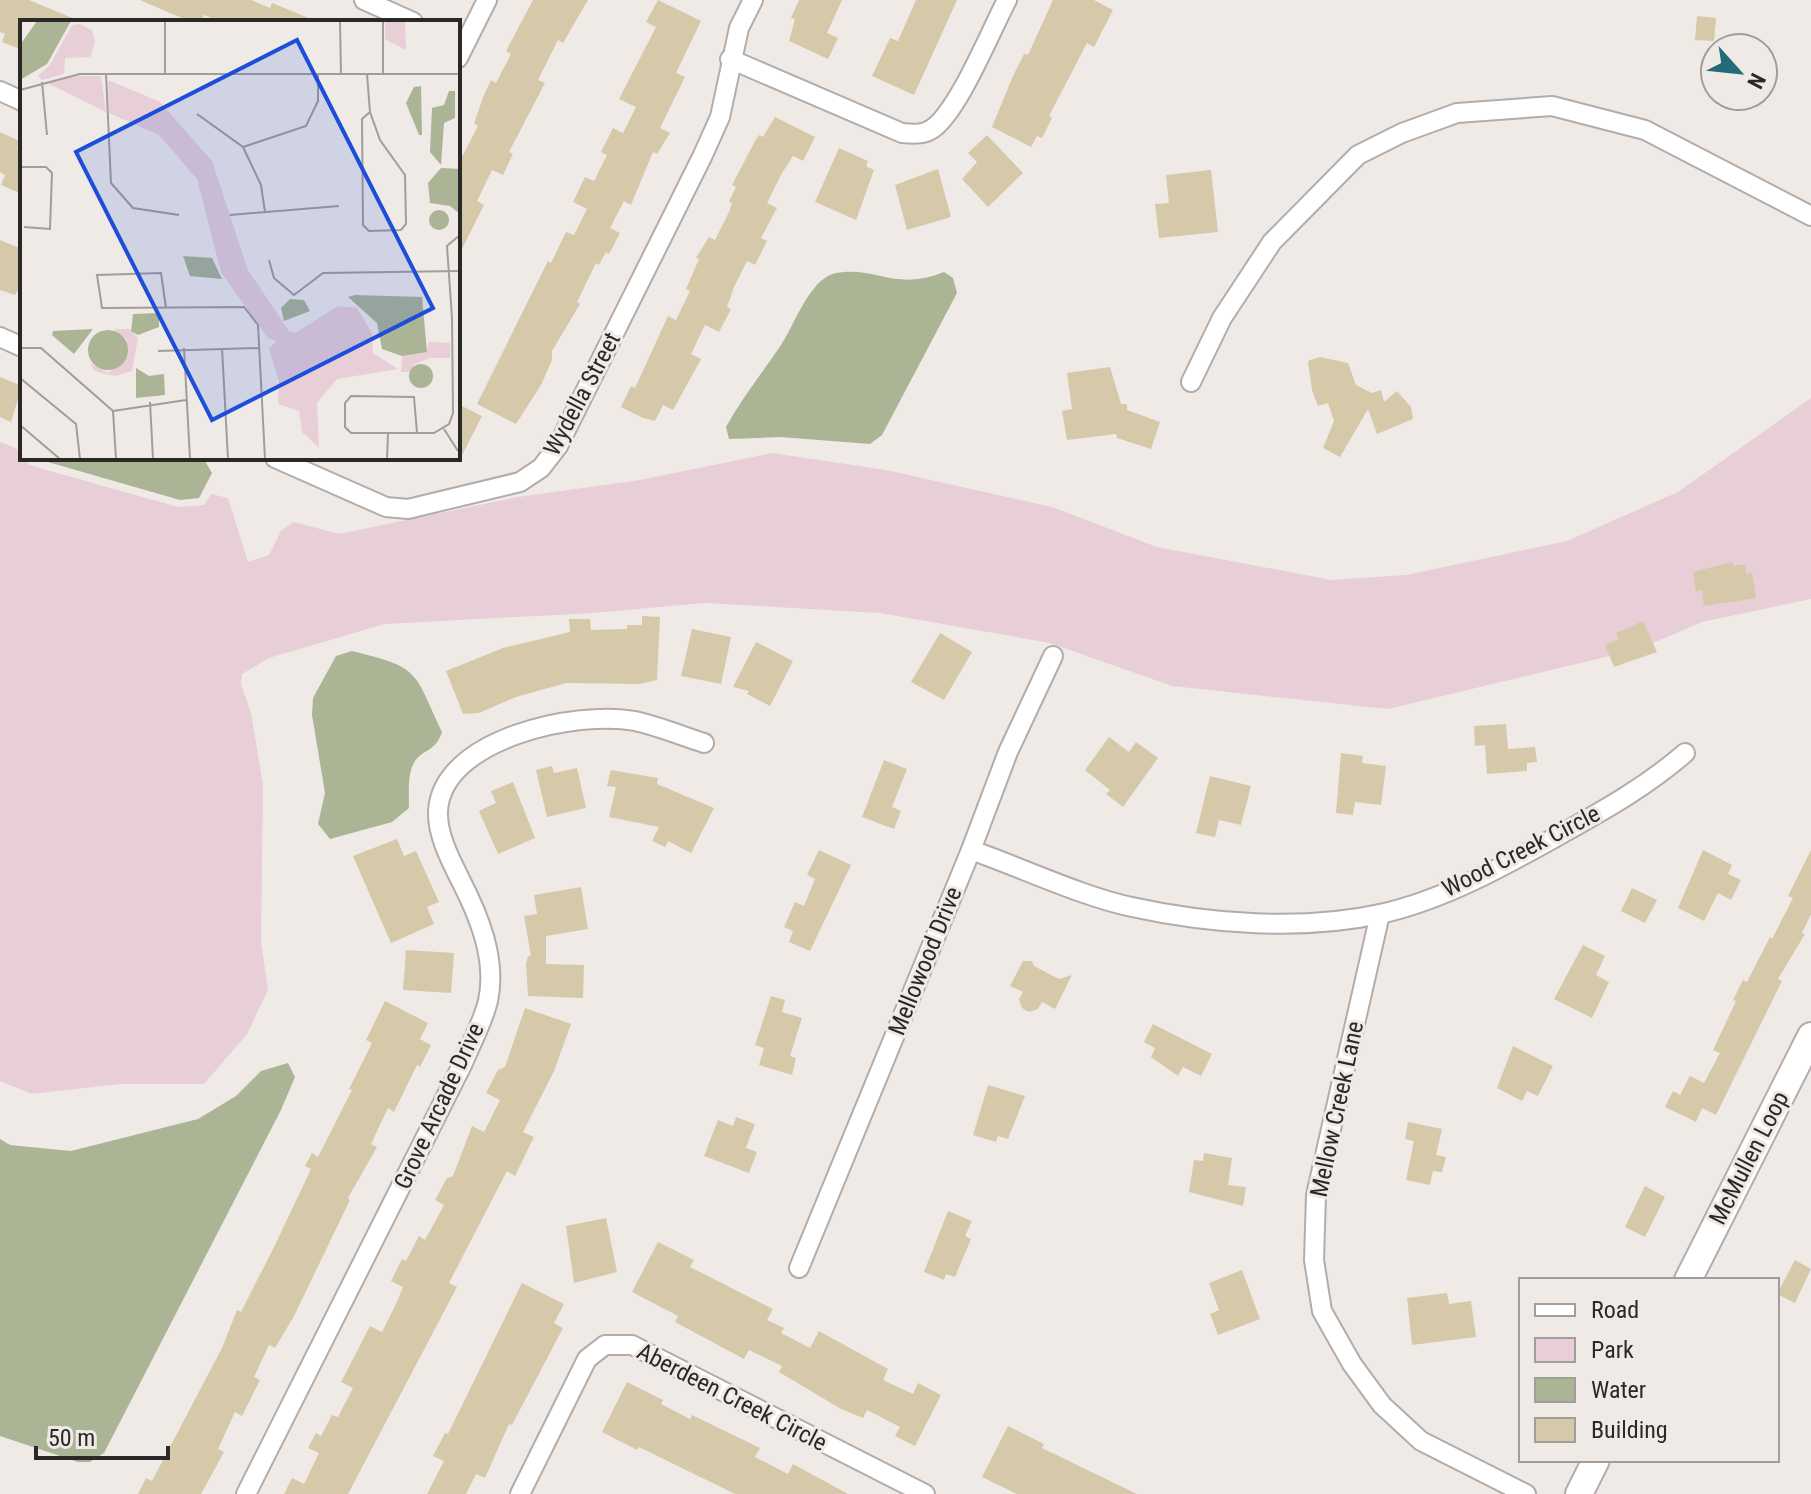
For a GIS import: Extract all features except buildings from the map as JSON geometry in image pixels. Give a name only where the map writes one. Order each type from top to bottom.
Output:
[{"type":"street","points":[[364,0],[409,20]]},
{"type":"street","points":[[460,48],[487,0]]},
{"type":"street","name":"Wydella Street","points":[[280,460],[386,507],[408,509],[520,482],[541,468],[558,446],[702,157],[720,117],[730,59],[739,28],[753,0]]},
{"type":"street","points":[[730,59],[902,133],[918,134],[931,130],[948,114],[1007,0]]},
{"type":"street","points":[[0,91],[20,100]]},
{"type":"street","points":[[1191,382],[1222,318],[1272,242],[1347,166],[1358,155],[1402,133],[1457,113],[1552,106],[1645,130],[1811,216]]},
{"type":"street","points":[[0,337],[20,346]]},
{"type":"street","name":"Mellowood Drive","points":[[799,1268],[971,850],[1008,752],[1053,656]]},
{"type":"street","name":"Grove Arcade Drive","points":[[246,1494],[463,1063],[488,1000],[488,949],[472,903],[445,849],[438,811],[446,783],[459,764],[512,735],[593,718],[635,721],[704,743]]},
{"type":"street","name":"Wood Creek Circle","points":[[971,850],[1130,907],[1235,921],[1317,922],[1380,914],[1449,891],[1516,860],[1650,783],[1685,753]]},
{"type":"street","name":"Mellow Creek Lane","points":[[1380,914],[1316,1195],[1314,1260],[1322,1311],[1352,1364],[1382,1405],[1421,1441],[1526,1494]]},
{"type":"street","name":"McMullen Loop","points":[[1689,1278],[1811,1036]]},
{"type":"street","name":"Aberdeen Creek Circle","points":[[520,1494],[587,1359],[605,1345],[632,1345],[925,1494]]},
{"type":"street","points":[[1579,1494],[1595,1462]]},
{"type":"green space","points":[[1811,398],[1811,599],[1702,622],[1639,649],[1388,709],[1172,686],[1050,643],[880,613],[705,603],[592,613],[384,624],[269,658],[242,674],[241,684],[251,713],[263,785],[261,941],[268,990],[247,1034],[204,1084],[120,1084],[32,1094],[0,1081],[0,442],[16,448],[20,460],[25,460],[29,465],[178,507],[204,505],[211,494],[228,498],[248,562],[269,555],[281,531],[294,522],[339,534],[518,497],[640,480],[772,453],[886,470],[1052,507],[1157,547],[1332,580],[1406,575],[1567,541],[1678,492]]},
{"type":"water","points":[[851,272],[912,280],[944,272],[953,278],[957,293],[882,435],[870,444],[780,437],[729,439],[726,427],[732,416],[822,280],[833,274]]},
{"type":"water","points":[[41,460],[205,461],[212,473],[199,498],[180,500]]},
{"type":"water","points":[[352,651],[391,662],[412,675],[442,732],[433,747],[412,766],[409,808],[392,822],[330,839],[318,824],[325,793],[312,715],[313,698],[336,656]]},
{"type":"water","points":[[288,1063],[295,1077],[281,1110],[104,1453],[90,1462],[78,1462],[0,1436],[0,1139],[10,1145],[71,1151],[198,1119],[236,1096],[261,1071]]}]
